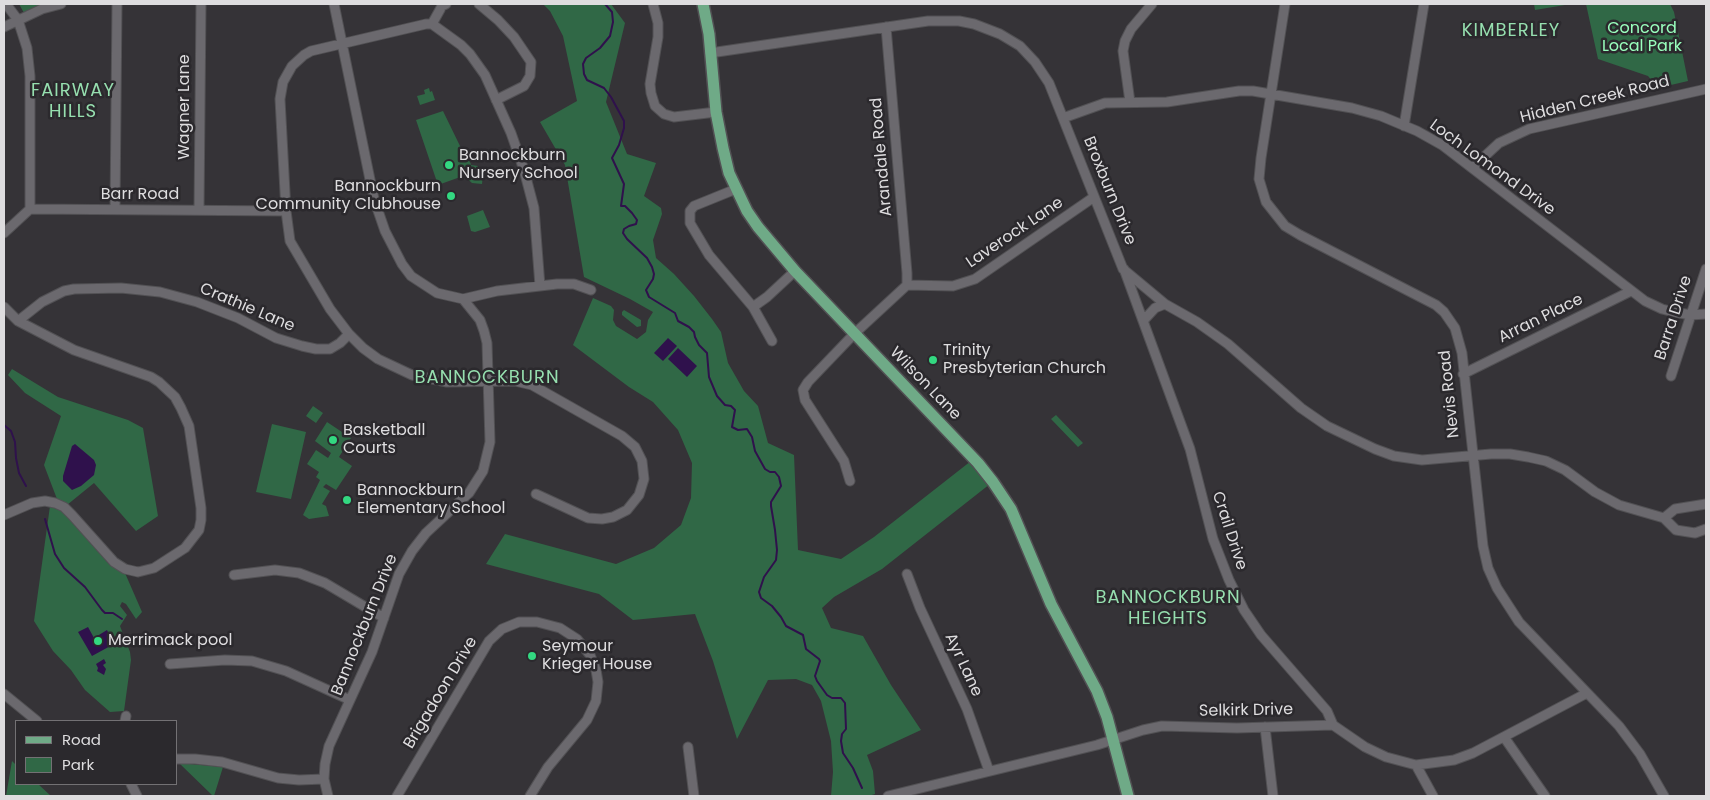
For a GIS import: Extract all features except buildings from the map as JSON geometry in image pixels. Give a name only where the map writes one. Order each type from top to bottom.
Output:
[{"type":"main road","name":"Wilson Lane","points":[[703,4],[709,34],[716,112],[722,148],[729,173],[747,211],[795,271],[978,463],[1002,496],[1011,510],[1051,604],[1097,691],[1113,739],[1128,796]]},
{"type":"street","points":[[4,233],[30,209],[30,76],[27,48],[18,20],[6,4]]},
{"type":"street","points":[[4,27],[42,9],[61,4]]},
{"type":"street","points":[[115,209],[117,4]]},
{"type":"street","name":"Wagner Lane","points":[[199,210],[201,4]]},
{"type":"street","points":[[334,4],[374,199],[385,231],[402,264],[411,276],[437,293],[463,299],[492,292],[557,284],[574,284],[592,290]]},
{"type":"street","points":[[432,24],[442,6],[446,4]]},
{"type":"street","points":[[479,4],[514,37],[531,62],[530,76],[524,86],[496,100]]},
{"type":"street","points":[[653,4],[658,23],[658,37],[650,84],[655,106],[664,114],[674,117],[716,112]]},
{"type":"street","points":[[1130,102],[1123,51],[1125,41],[1131,29],[1152,4]]},
{"type":"street","name":"Nevis Road","points":[[1286,4],[1261,158],[1259,179],[1266,202],[1285,226],[1436,305],[1444,312],[1455,328],[1462,353],[1483,546],[1488,568],[1496,588],[1519,622],[1618,726],[1640,754],[1664,796]]},
{"type":"street","points":[[1404,126],[1424,4]]},
{"type":"street","name":"Broxburn Drive","points":[[710,53],[928,21],[959,21],[974,24],[1000,34],[1020,46],[1035,62],[1049,83],[1123,268],[1165,304],[1197,322],[1228,344],[1301,408],[1327,426],[1394,456],[1422,460],[1510,454],[1546,461],[1565,470],[1595,492],[1619,505],[1664,518],[1676,530],[1695,533],[1706,529]]},
{"type":"street","points":[[536,494],[588,518],[602,519],[613,517],[627,510],[639,495],[644,479],[642,461],[635,447],[622,436],[532,385],[515,381],[447,382],[412,375],[378,360],[349,334],[330,309],[292,246],[286,211],[280,99],[283,82],[292,66],[311,51],[432,24],[448,34],[470,54],[485,75],[519,156],[531,193],[537,236],[540,286]]},
{"type":"street","name":"Arandale Road","points":[[886,27],[907,286]]},
{"type":"street","name":"Hidden Creek Road","points":[[1472,168],[1499,143],[1529,129],[1706,89]]},
{"type":"street","name":"Loch Lomond Drive","points":[[1063,118],[1105,103],[1167,102],[1239,91],[1252,91],[1352,108],[1382,116],[1442,145],[1645,301],[1662,309],[1691,315],[1706,314]]},
{"type":"street","points":[[736,189],[694,206],[690,211],[690,223],[709,255],[754,307],[772,341]]},
{"type":"street","name":"Laverock Lane","points":[[907,286],[953,286],[975,279],[1094,197]]},
{"type":"street","name":"Barr Road","points":[[30,209],[286,211]]},
{"type":"street","name":"Crail Drive","points":[[1123,268],[1190,449],[1213,539],[1229,580],[1244,610],[1261,634],[1327,711],[1333,725]]},
{"type":"street","name":"Barra Drive","points":[[1671,376],[1706,268]]},
{"type":"street","points":[[754,307],[795,271]]},
{"type":"street","points":[[850,481],[844,460],[805,400],[803,390],[808,382],[854,334],[907,286]]},
{"type":"street","name":"Crathie Lane","points":[[18,321],[42,302],[64,292],[74,289],[121,288],[160,292],[197,302],[238,318],[276,338],[316,349],[330,349],[349,334]]},
{"type":"street","name":"Arran Place","points":[[1463,374],[1631,291]]},
{"type":"street","name":"Bannockburn Drive","points":[[328,796],[324,779],[329,746],[372,652],[399,574],[412,551],[426,533],[469,493],[483,471],[488,456],[490,442],[487,343],[480,320],[463,299]]},
{"type":"street","points":[[1143,321],[1155,308],[1165,304]]},
{"type":"street","points":[[4,307],[18,321],[74,350],[151,377],[174,397],[184,412],[189,426],[201,508],[201,520],[199,530],[185,548],[154,568],[138,572],[125,569],[114,562],[72,515],[64,507],[55,503],[45,501],[32,503],[4,515]]},
{"type":"street","points":[[1664,518],[1675,509],[1706,504]]},
{"type":"street","points":[[234,575],[274,570],[304,574],[384,618]]},
{"type":"street","name":"Ayr Lane","points":[[907,574],[920,608],[967,709],[989,770]]},
{"type":"street","name":"Brigadoon Drive","points":[[396,796],[489,641],[502,629],[520,622],[537,622],[560,628],[577,639],[590,655],[598,682],[596,701],[587,720],[548,767],[530,796]]},
{"type":"street","points":[[170,664],[225,660],[252,661],[286,671],[350,700]]},
{"type":"street","points":[[1333,725],[1376,753],[1416,765],[1454,760],[1473,754],[1587,693]]},
{"type":"street","points":[[4,694],[36,720]]},
{"type":"street","name":"Selkirk Drive","points":[[888,796],[1097,745],[1162,726],[1265,727],[1333,725]]},
{"type":"street","points":[[1265,727],[1273,796]]},
{"type":"street","points":[[1504,737],[1544,796]]},
{"type":"street","points":[[688,747],[694,796]]},
{"type":"street","points":[[178,759],[195,758],[222,762],[278,778],[300,780],[324,779]]},
{"type":"street","points":[[1416,765],[1434,796]]},
{"type":"green space","points":[[19,4],[49,4],[24,13]]},
{"type":"green space","points":[[543,4],[611,4],[625,23],[606,102],[627,154],[656,163],[644,196],[661,208],[662,214],[653,240],[656,258],[694,296],[721,332],[728,363],[744,391],[758,406],[768,443],[794,455],[798,550],[841,559],[874,537],[971,461],[990,484],[882,569],[834,597],[822,608],[831,628],[863,636],[891,685],[921,730],[867,755],[873,771],[875,794],[869,796],[831,796],[833,772],[831,741],[821,701],[812,685],[796,679],[768,680],[737,739],[713,661],[695,614],[633,620],[599,594],[486,564],[505,534],[616,564],[654,548],[681,525],[691,498],[692,463],[678,430],[653,402],[629,387],[573,345],[593,298],[611,306],[614,310],[613,320],[616,326],[637,339],[646,332],[648,320],[653,312],[584,277],[565,165],[540,122],[577,101],[563,36],[550,11]]},
{"type":"green space","name":"Concord Local Park","points":[[1534,4],[1571,4],[1535,10]]},
{"type":"green space","name":"Concord Local Park","points":[[1586,4],[1670,4],[1674,12],[1688,81],[1658,88],[1648,76],[1598,59]]},
{"type":"green space","points":[[429,88],[435,100],[420,105],[417,96],[425,94],[424,90]]},
{"type":"green space","points":[[443,111],[471,164],[463,176],[438,185],[416,120]]},
{"type":"green space","points":[[471,165],[478,166],[479,174],[483,174],[482,184],[472,183],[464,176]]},
{"type":"green space","points":[[483,210],[490,227],[475,232],[471,231],[467,216]]},
{"type":"green space","points":[[624,310],[641,320],[641,326],[637,327],[622,315]]},
{"type":"green space","points":[[12,369],[58,397],[128,420],[143,428],[158,516],[136,531],[94,483],[67,505],[57,499],[44,465],[61,416],[25,393],[8,375]]},
{"type":"green space","points":[[313,406],[323,413],[316,423],[306,416]]},
{"type":"green space","points":[[1056,415],[1083,443],[1078,447],[1051,419]]},
{"type":"green space","points":[[327,422],[351,438],[339,457],[352,466],[336,490],[326,484],[323,487],[330,491],[322,504],[326,506],[329,516],[309,519],[303,515],[320,480],[316,477],[319,472],[307,464],[316,450],[328,458],[331,453],[315,441]]},
{"type":"green space","points":[[272,424],[306,432],[291,499],[256,492]]},
{"type":"green space","points":[[50,506],[62,511],[108,563],[125,573],[142,612],[136,619],[126,604],[122,602],[120,606],[127,615],[120,626],[130,652],[131,660],[124,711],[110,712],[85,690],[71,670],[53,651],[34,621]]},
{"type":"green space","points":[[12,761],[15,764],[15,785],[39,785],[51,796],[6,796]]},
{"type":"green space","points":[[179,763],[223,767],[214,796],[213,796]]},
{"type":"shaded area","points":[[668,338],[677,346],[663,361],[654,353]]},
{"type":"shaded area","points":[[678,348],[697,366],[687,377],[668,359]]},
{"type":"shaded area","points":[[75,444],[94,460],[96,465],[94,475],[81,486],[72,490],[63,481],[63,476],[72,446]]},
{"type":"shaded area","name":"Merrimack pool","points":[[88,627],[94,638],[107,630],[114,644],[92,656],[78,632]]},
{"type":"shaded area","points":[[104,659],[106,663],[103,665],[106,669],[104,675],[97,671],[96,664]]},
{"type":"waterway","points":[[605,4],[612,12],[613,22],[610,36],[600,48],[586,58],[583,64],[587,80],[604,88],[624,121],[619,145],[612,158],[624,184],[621,206],[625,206],[637,220],[636,224],[624,229],[623,233],[647,258],[652,267],[653,279],[646,290],[649,297],[675,313],[678,321],[694,332],[699,345],[707,353],[709,377],[717,396],[725,405],[731,406],[735,410],[732,427],[738,430],[747,429],[752,437],[755,451],[765,469],[775,472],[779,477],[781,486],[771,502],[777,550],[776,560],[764,577],[759,592],[761,598],[772,606],[786,626],[803,635],[806,649],[819,659],[815,676],[827,695],[832,698],[841,698],[845,703],[846,729],[842,734],[841,741],[843,753],[853,768],[862,788]]},
{"type":"waterway","points":[[4,425],[11,431],[15,442],[19,473],[26,486]]},
{"type":"waterway","points":[[45,519],[55,554],[64,568],[85,587],[105,613],[113,613],[122,619]]},
{"type":"place","name":"Bannockburn Nursery School","points":[[449,165]]},
{"type":"place","name":"Bannockburn Community Clubhouse","points":[[451,196]]},
{"type":"place","name":"Trinity Presbyterian Church","points":[[933,360]]},
{"type":"place","name":"Basketball Courts","points":[[333,440]]},
{"type":"place","name":"Bannockburn Elementary School","points":[[347,500]]},
{"type":"place","name":"Merrimack pool","points":[[98,641]]},
{"type":"place","name":"Seymour Krieger House","points":[[532,656]]},
{"type":"district","name":"KIMBERLEY","points":[[1511,31]]},
{"type":"district","name":"FAIRWAY HILLS","points":[[73,101]]},
{"type":"district","name":"BANNOCKBURN","points":[[487,378]]},
{"type":"district","name":"BANNOCKBURN HEIGHTS","points":[[1168,608]]}]
